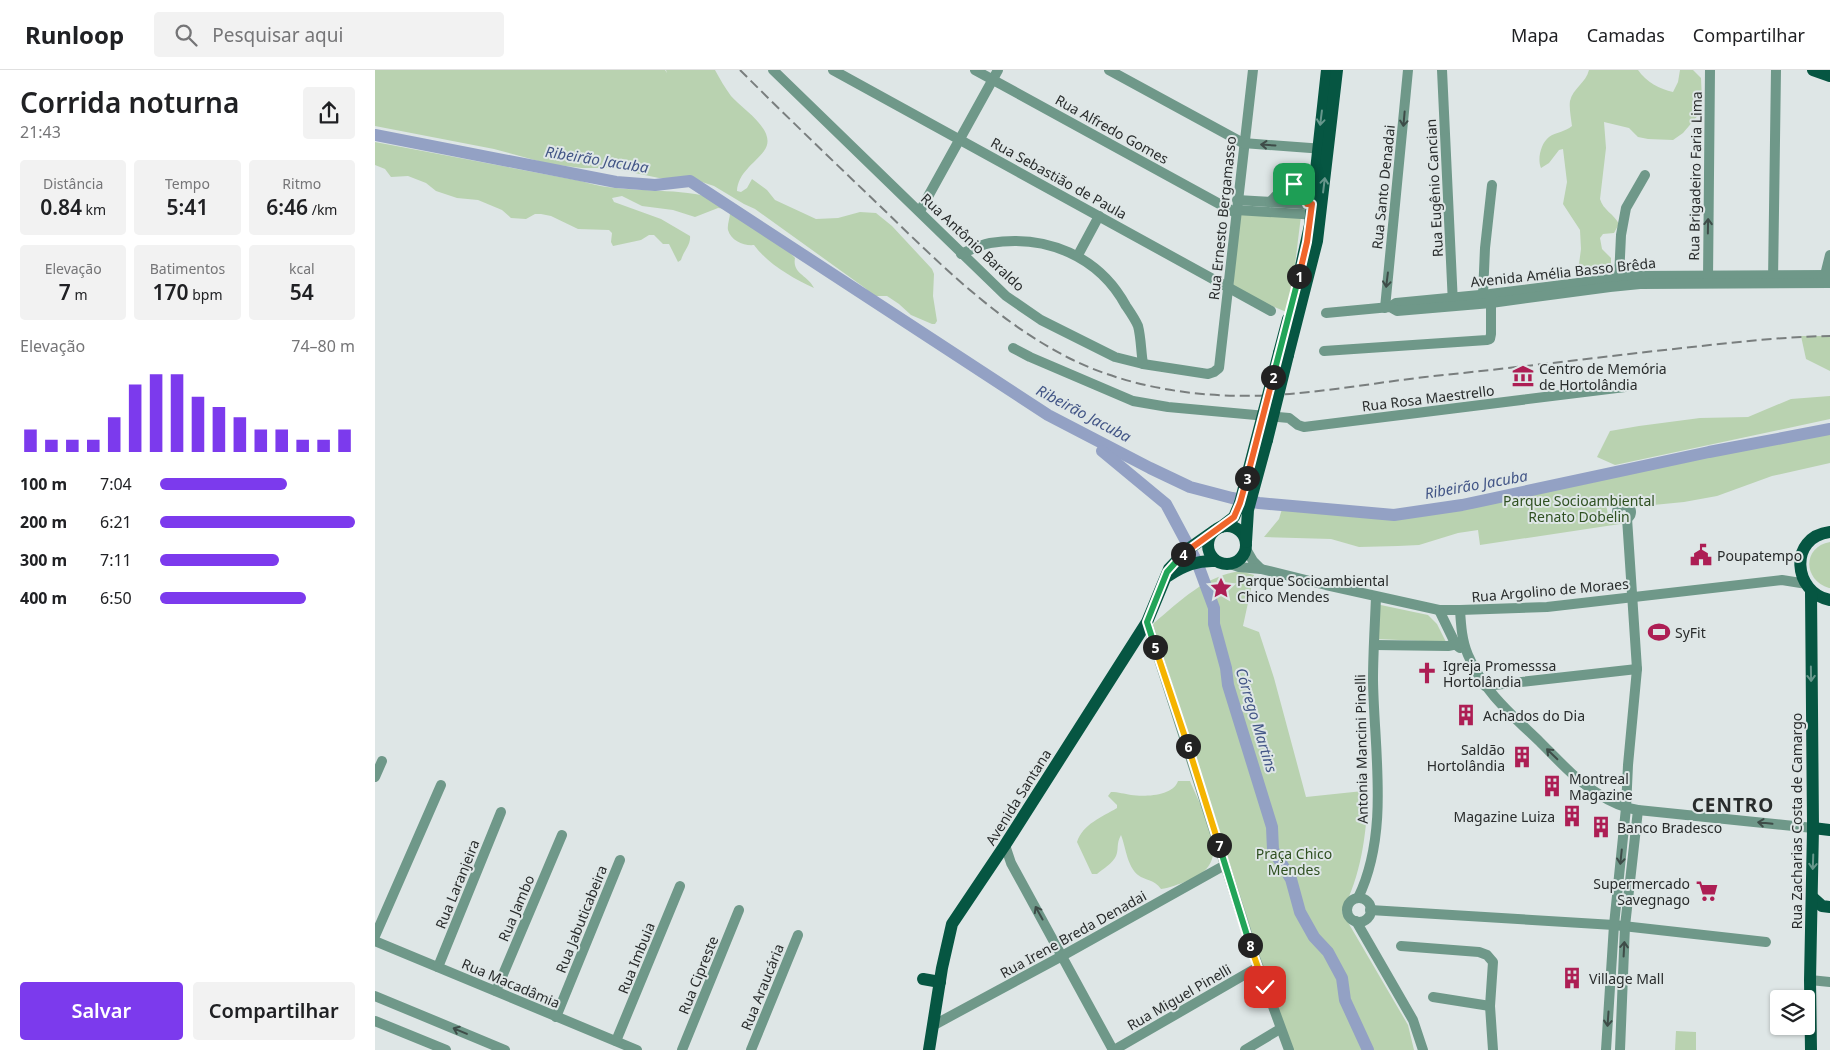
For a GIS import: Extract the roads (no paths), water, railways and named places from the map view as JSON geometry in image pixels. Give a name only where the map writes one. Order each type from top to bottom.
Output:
[{"type":"main road","points":[[1323,148],[1327,70]]},
{"type":"main road","points":[[1323,148],[1337,70]]},
{"type":"main road","points":[[1813,70],[1830,76]]},
{"type":"main road","name":"Avenida Santana","points":[[1246,546],[1247,516],[1245,504],[1292,318],[1315,209],[1323,148]]},
{"type":"main road","name":"Avenida Santana","points":[[928,1048],[934,1025],[940,982],[952,924],[1002,850],[1147,622],[1172,565],[1190,548],[1234,517],[1245,504]]},
{"type":"main road","points":[[1165,578],[1197,562],[1216,561],[1223,564],[1231,564],[1241,559],[1246,546],[1243,533],[1235,527],[1217,529],[1209,537],[1207,545],[1209,552],[1216,561]]},
{"type":"main road","points":[[1801,555],[1805,545],[1813,538],[1830,532]]},
{"type":"main road","name":"Rua Zacharias Costa de Camargo","points":[[1801,555],[1802,575],[1809,588],[1813,828],[1810,980],[1811,1050]]},
{"type":"main road","points":[[1809,588],[1817,596],[1830,600]]},
{"type":"main road","points":[[1813,828],[1830,830]]},
{"type":"main road","points":[[1811,897],[1826,906],[1811,920]]},
{"type":"main road","points":[[923,979],[940,982]]},
{"type":"street","name":"Rua Sebastião de Paula","points":[[833,70],[1271,310]]},
{"type":"street","name":"Rua Alfredo Gomes","points":[[975,70],[995,75],[1236,207]]},
{"type":"street","points":[[1109,70],[1243,143],[1323,148]]},
{"type":"street","name":"Rua Santo Denadai","points":[[1388,307],[1408,70]]},
{"type":"street","name":"Rua Eugênio Cancian","points":[[1442,70],[1453,301]]},
{"type":"street","name":"Rua Brigadeiro Faria Lima","points":[[1708,279],[1710,70]]},
{"type":"street","points":[[1773,279],[1776,70]]},
{"type":"street","name":"Rua Antônio Baraldo","points":[[775,71],[920,211],[961,254],[1006,296],[1041,320],[1115,357],[1143,364],[1208,374],[1219,368]]},
{"type":"street","name":"Rua Ernesto Bergamasso","points":[[1219,368],[1251,71]]},
{"type":"street","points":[[920,211],[995,75]]},
{"type":"street","points":[[1619,278],[1621,235],[1626,208],[1645,175]]},
{"type":"street","points":[[1270,202],[1284,185],[1292,183],[1298,185],[1315,209]]},
{"type":"street","points":[[1324,351],[1490,339],[1485,248],[1492,185]]},
{"type":"street","points":[[1236,207],[1270,202],[1315,209]]},
{"type":"street","points":[[1236,207],[1315,209]]},
{"type":"street","points":[[1078,255],[1099,216]]},
{"type":"street","points":[[961,254],[988,243],[1020,240],[1047,245],[1078,255],[1097,269],[1121,295],[1138,326],[1143,364]]},
{"type":"street","points":[[1829,278],[1830,255]]},
{"type":"street","name":"Avenida Amélia Basso Brêda","points":[[1326,312],[1388,307],[1397,311],[1453,301],[1619,278],[1829,278]]},
{"type":"street","name":"Avenida Amélia Basso Brêda","points":[[1488,297],[1708,279]]},
{"type":"street","name":"Rua Rosa Maestrello","points":[[1013,348],[1133,401],[1184,409],[1289,418],[1304,426],[1625,387]]},
{"type":"street","points":[[1606,1050],[1637,669],[1634,597],[1627,518]]},
{"type":"street","points":[[1246,546],[1253,562],[1261,569]]},
{"type":"street","points":[[1784,580],[1793,573],[1801,555]]},
{"type":"street","name":"Rua Argolino de Moraes","points":[[1231,564],[1239,567],[1261,569],[1439,610],[1547,607],[1784,580],[1809,588]]},
{"type":"street","name":"Antonia Mancini Pinelli","points":[[1358,898],[1373,854],[1377,813],[1373,678],[1376,596]]},
{"type":"street","points":[[1439,610],[1485,686],[1571,773],[1597,793],[1626,808],[1638,810],[1813,828]]},
{"type":"street","points":[[1460,610],[1460,644]]},
{"type":"street","points":[[1147,622],[1258,967],[1289,1050]]},
{"type":"street","points":[[1375,645],[1460,644]]},
{"type":"street","points":[[1485,686],[1637,669]]},
{"type":"street","points":[[375,777],[382,761]]},
{"type":"street","points":[[375,936],[441,785]]},
{"type":"street","points":[[1619,1050],[1625,926],[1638,810]]},
{"type":"street","name":"Rua Laranjeira","points":[[438,967],[501,812]]},
{"type":"street","name":"Rua Jambo","points":[[496,992],[562,835]]},
{"type":"street","points":[[1002,850],[1011,862],[1114,1050]]},
{"type":"street","name":"Rua Jabuticabeira","points":[[556,1017],[620,860]]},
{"type":"street","name":"Rua Irene Breda Denadai","points":[[934,1025],[1225,865]]},
{"type":"street","name":"Rua Imbuia","points":[[617,1041],[680,886]]},
{"type":"street","points":[[1356,921],[1365,920],[1369,906],[1365,900],[1358,898],[1351,901],[1347,908],[1349,916],[1356,921],[1413,1020],[1423,1050]]},
{"type":"street","points":[[1369,906],[1615,922],[1625,926],[1766,942]]},
{"type":"street","name":"Rua Cipreste","points":[[682,1050],[739,910]]},
{"type":"street","name":"Rua Araucária","points":[[751,1050],[798,935]]},
{"type":"street","name":"Rua Macadâmia","points":[[375,941],[637,1050]]},
{"type":"street","points":[[1401,946],[1479,952],[1487,955],[1493,962],[1490,1006],[1493,1050]]},
{"type":"street","name":"Rua Miguel Pinelli","points":[[1114,1050],[1258,967]]},
{"type":"street","points":[[1810,980],[1830,982]]},
{"type":"street","points":[[375,996],[505,1050]]},
{"type":"street","points":[[1433,997],[1490,1006]]},
{"type":"street","points":[[375,1021],[446,1050]]},
{"type":"street","points":[[1245,1050],[1280,1029]]},
{"type":"waterway","name":"Córrego Martins","points":[[375,135],[616,182],[655,185],[690,181],[1048,415],[1190,487],[1232,498],[1259,503],[1394,515],[1462,505],[1709,452],[1830,429]]},
{"type":"waterway","name":"Córrego Martins","points":[[1102,451],[1166,504],[1197,562],[1214,608],[1214,624],[1226,668],[1228,685],[1272,827],[1273,850],[1291,879],[1300,912],[1314,937],[1328,952],[1342,978],[1345,1000],[1368,1050]]},
{"type":"railway","points":[[740,70],[947,270],[995,310],[1019,328],[1073,360],[1099,371],[1155,387],[1213,395],[1271,395],[1720,344],[1830,336]]},
{"type":"place","name":"Centro de Memória de Hortolândia","points":[[1523,376]]},
{"type":"place","name":"Poupatempo","points":[[1701,555]]},
{"type":"place","name":"Parque Socioambiental Chico Mendes","points":[[1221,588]]},
{"type":"place","name":"SyFit","points":[[1659,632]]},
{"type":"place","name":"Igreja Promesssa Hortolândia","points":[[1427,673]]},
{"type":"place","name":"Achados do Dia","points":[[1466,715]]},
{"type":"place","name":"Saldão Hortolândia","points":[[1522,757]]},
{"type":"place","name":"Montreal Magazine","points":[[1552,786]]},
{"type":"place","name":"Magazine Luiza","points":[[1572,816]]},
{"type":"place","name":"Banco Bradesco","points":[[1601,827]]},
{"type":"place","name":"Supermercado Savegnago","points":[[1707,891]]},
{"type":"place","name":"Village Mall","points":[[1572,978]]},
{"type":"district","name":"CENTRO","points":[[1733,805]]},
{"type":"water label","name":"Ribeirão Jacuba","points":[[597,159]]},
{"type":"water label","name":"Ribeirão Jacuba","points":[[1084,413]]},
{"type":"water label","name":"Ribeirão Jacuba","points":[[1476,484]]},
{"type":"park label","name":"Parque Socioambiental Renato Dobelin","points":[[1579,508]]},
{"type":"park label","name":"Praça Chico Mendes","points":[[1294,862]]}]
